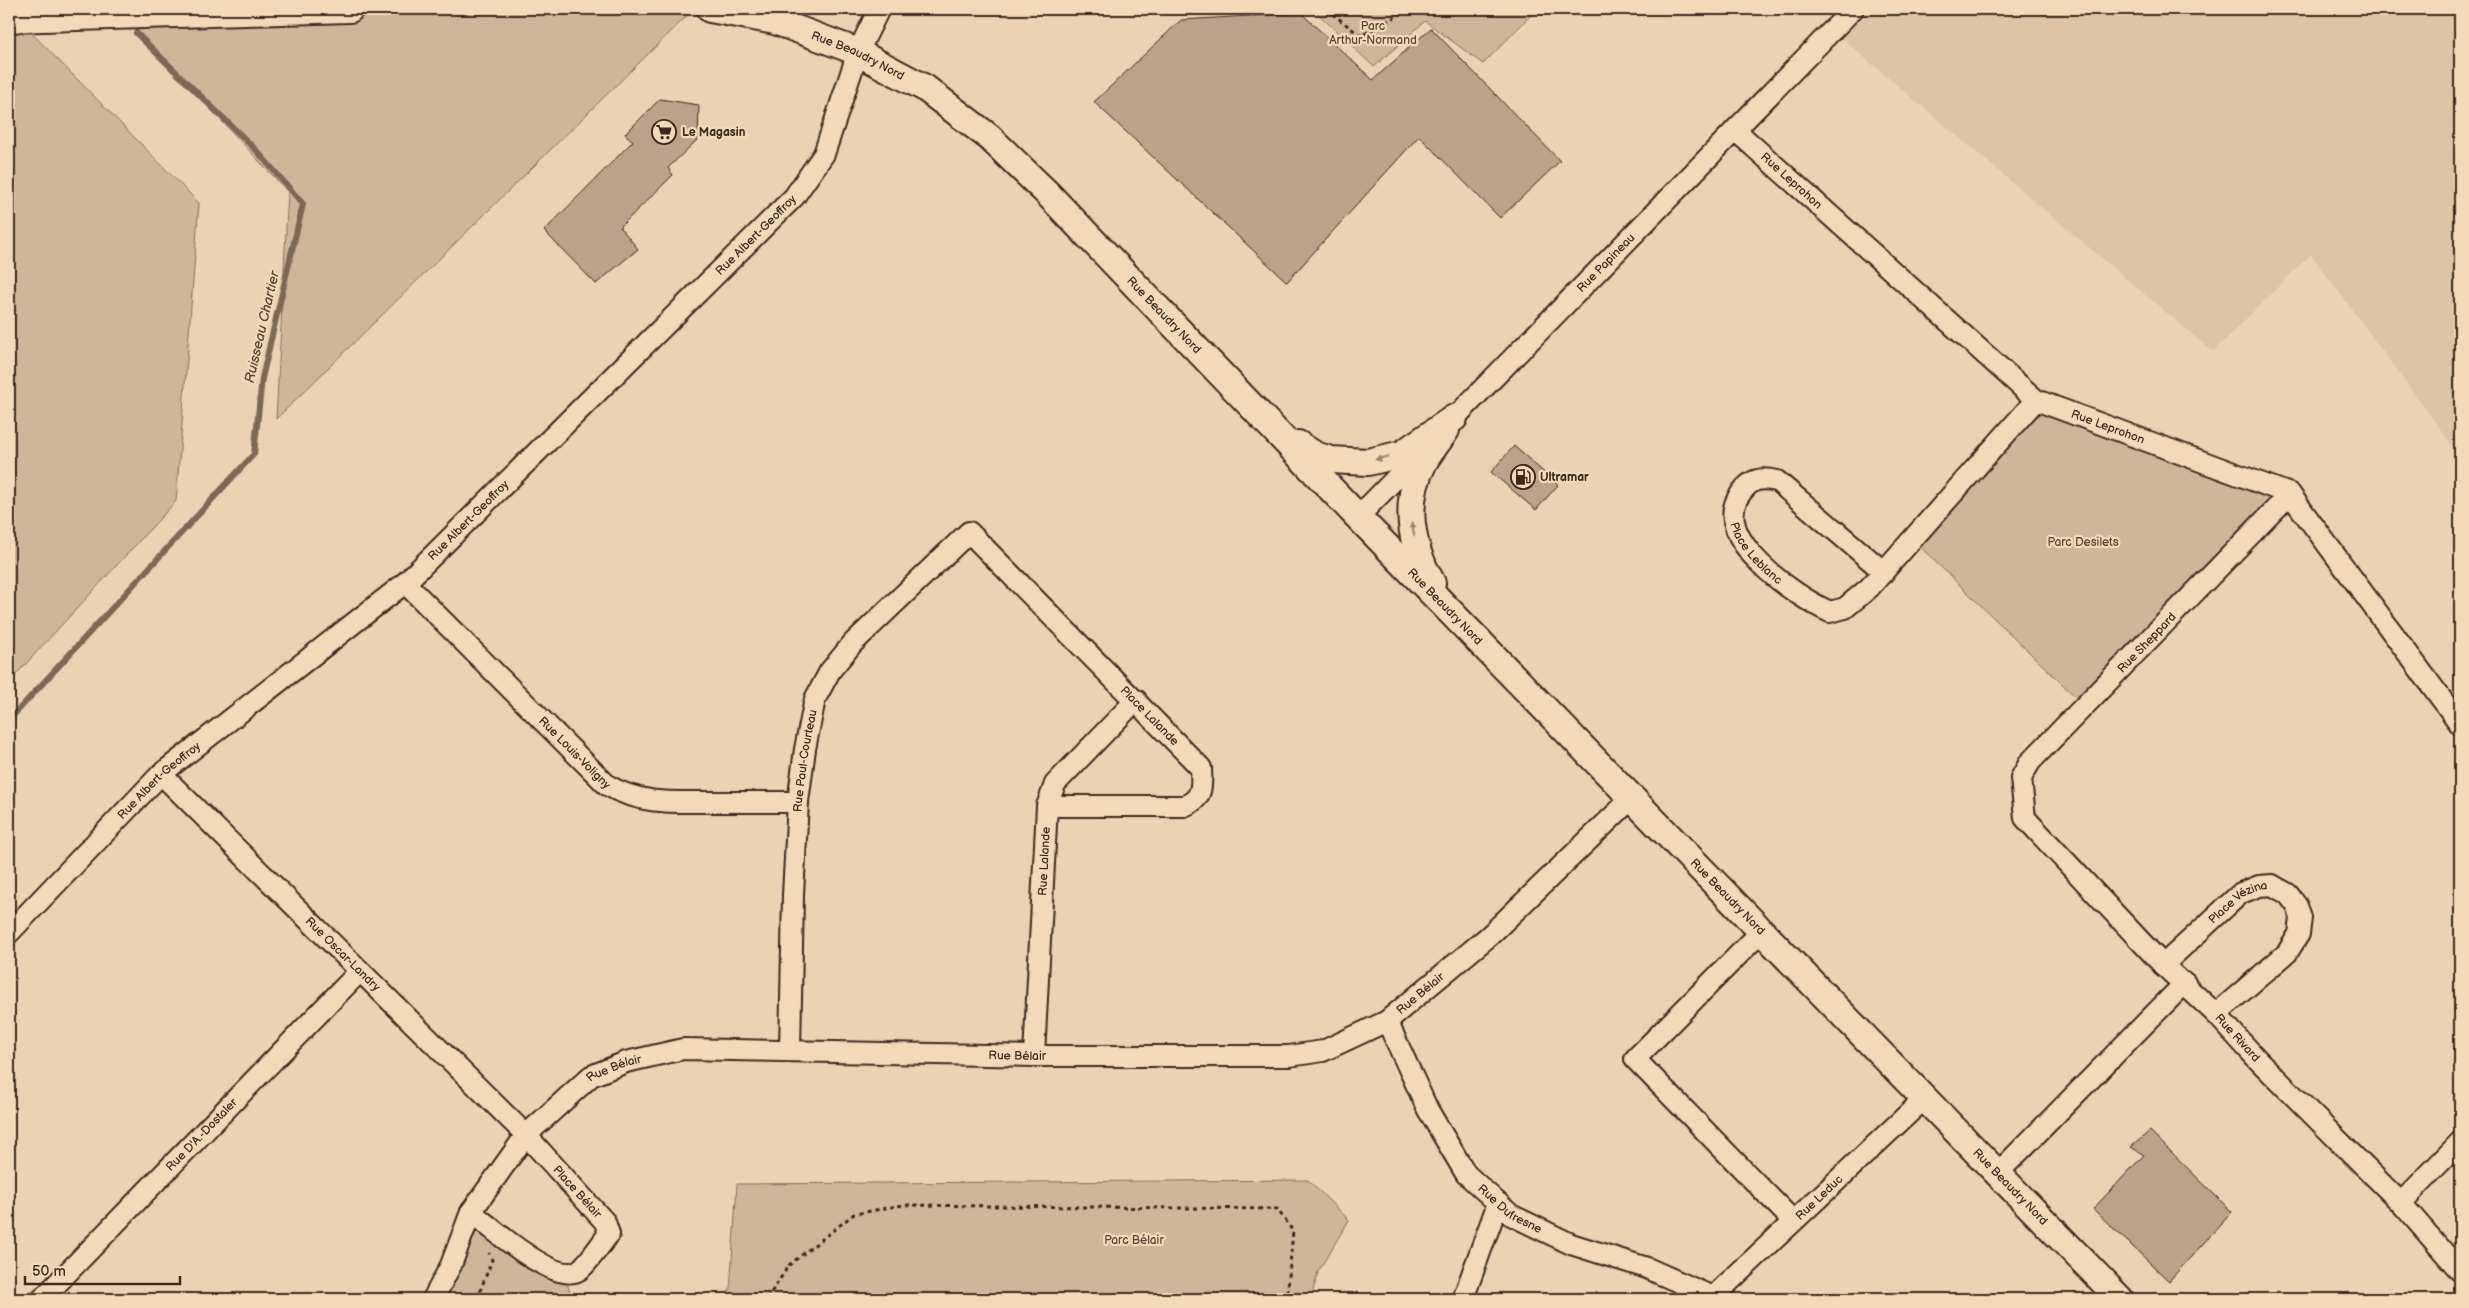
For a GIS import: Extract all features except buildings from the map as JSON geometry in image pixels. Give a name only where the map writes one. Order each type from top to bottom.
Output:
[{"type":"main road","points":[[9,19],[350,9]]},
{"type":"main road","name":"Rue Beaudry Nord","points":[[710,9],[775,21],[858,52],[925,88],[989,137],[1047,192],[1444,606],[2120,1299]]},
{"type":"main road","points":[[1252,406],[1283,434],[1315,455],[1331,460],[1368,462],[1402,454],[1454,418]]},
{"type":"main road","points":[[1444,606],[1419,562],[1411,522],[1413,491],[1424,462],[1454,418]]},
{"type":"street","name":"Rue Albert-Geoffroy","points":[[9,933],[161,774],[405,583],[794,197],[824,154],[858,52],[879,9]]},
{"type":"street","name":"Rue Papineau","points":[[1358,516],[1853,9]]},
{"type":"street","name":"Rue Leprohon","points":[[1735,130],[2036,400],[2290,494]]},
{"type":"street","name":"Place Leblanc","points":[[1884,572],[1777,481],[1764,478],[1749,482],[1734,501],[1735,526],[1739,538],[1772,574],[1817,606],[1830,612],[1845,608],[1869,588],[1884,572],[2036,400]]},
{"type":"street","points":[[2290,494],[2460,724]]},
{"type":"street","name":"Rue Sheppard","points":[[2022,800],[2021,778],[2030,762],[2290,494]]},
{"type":"street","name":"Place Lalande","points":[[970,532],[1201,768],[1202,790],[1194,803],[1184,806],[1047,806]]},
{"type":"street","name":"Rue Paul-Courteau","points":[[790,1051],[793,895],[798,802],[805,749],[815,699],[830,671],[853,644],[970,532]]},
{"type":"street","name":"Rue Louis-Voligny","points":[[405,583],[607,785],[617,791],[637,799],[661,802],[798,802]]},
{"type":"street","name":"Rue Lalande","points":[[1034,1056],[1047,806],[1056,784],[1136,700]]},
{"type":"street","name":"Rue Oscar-Landry","points":[[161,774],[526,1135]]},
{"type":"street","name":"Rue Bélair","points":[[433,1299],[450,1265],[471,1212],[526,1135],[591,1076],[626,1062],[682,1049],[1034,1056],[1289,1056],[1323,1050],[1387,1022],[1489,936],[1632,798]]},
{"type":"street","name":"Rue Rivard","points":[[2022,800],[2025,818],[2163,965],[2185,983],[2216,1014],[2258,1060],[2400,1203],[2460,1271]]},
{"type":"street","name":"Place Vézina","points":[[2163,965],[2241,893],[2259,886],[2272,885],[2288,894],[2297,906],[2301,918],[2299,934],[2287,953],[2216,1014]]},
{"type":"street","points":[[1761,932],[1635,1059],[1793,1221]]},
{"type":"street","name":"Rue D'A.-Dostaler","points":[[42,1299],[360,971]]},
{"type":"street","points":[[1997,1174],[2185,983]]},
{"type":"street","name":"Rue Dufresne","points":[[1387,1022],[1428,1110],[1466,1174],[1511,1215],[1571,1244],[1647,1268],[1716,1298]]},
{"type":"street","name":"Rue Leduc","points":[[1716,1298],[1793,1221],[1924,1099]]},
{"type":"street","name":"Place Bélair","points":[[471,1212],[541,1265],[564,1273],[579,1270],[609,1234],[605,1222],[526,1135]]},
{"type":"street","points":[[2400,1203],[2460,1142]]},
{"type":"street","points":[[1463,1299],[1498,1203]]},
{"type":"path","points":[[1326,9],[1361,36],[1409,9]]},
{"type":"path","points":[[768,1299],[789,1265],[854,1214],[904,1205],[1277,1209],[1293,1231],[1286,1299]]},
{"type":"path","points":[[477,1299],[492,1260],[489,1252]]},
{"type":"shaded area","points":[[1870,9],[2460,9],[2460,456],[2311,254],[2213,352],[1841,38]]},
{"type":"green space","points":[[117,9],[694,9],[276,419],[288,192]]},
{"type":"green space","name":"Parc Arthur-Normand","points":[[1313,9],[1537,9],[1483,64],[1425,21],[1374,67]]},
{"type":"green space","points":[[9,10],[199,203],[176,501],[9,682]]},
{"type":"green space","name":"Parc Desilets","points":[[2036,400],[2290,494],[2085,706],[1913,540]]},
{"type":"green space","name":"Parc Bélair","points":[[1308,1180],[1349,1220],[1318,1272],[1311,1299],[720,1299],[730,1290],[737,1184]]},
{"type":"green space","points":[[471,1212],[564,1273],[572,1299],[433,1299]]},
{"type":"waterway","name":"Ruisseau Chartier","points":[[9,720],[254,454],[262,378],[303,204],[257,151],[136,33]]},
{"type":"place","name":"Le Magasin","points":[[664,132]]},
{"type":"place","name":"Ultramar","points":[[1523,477]]}]
